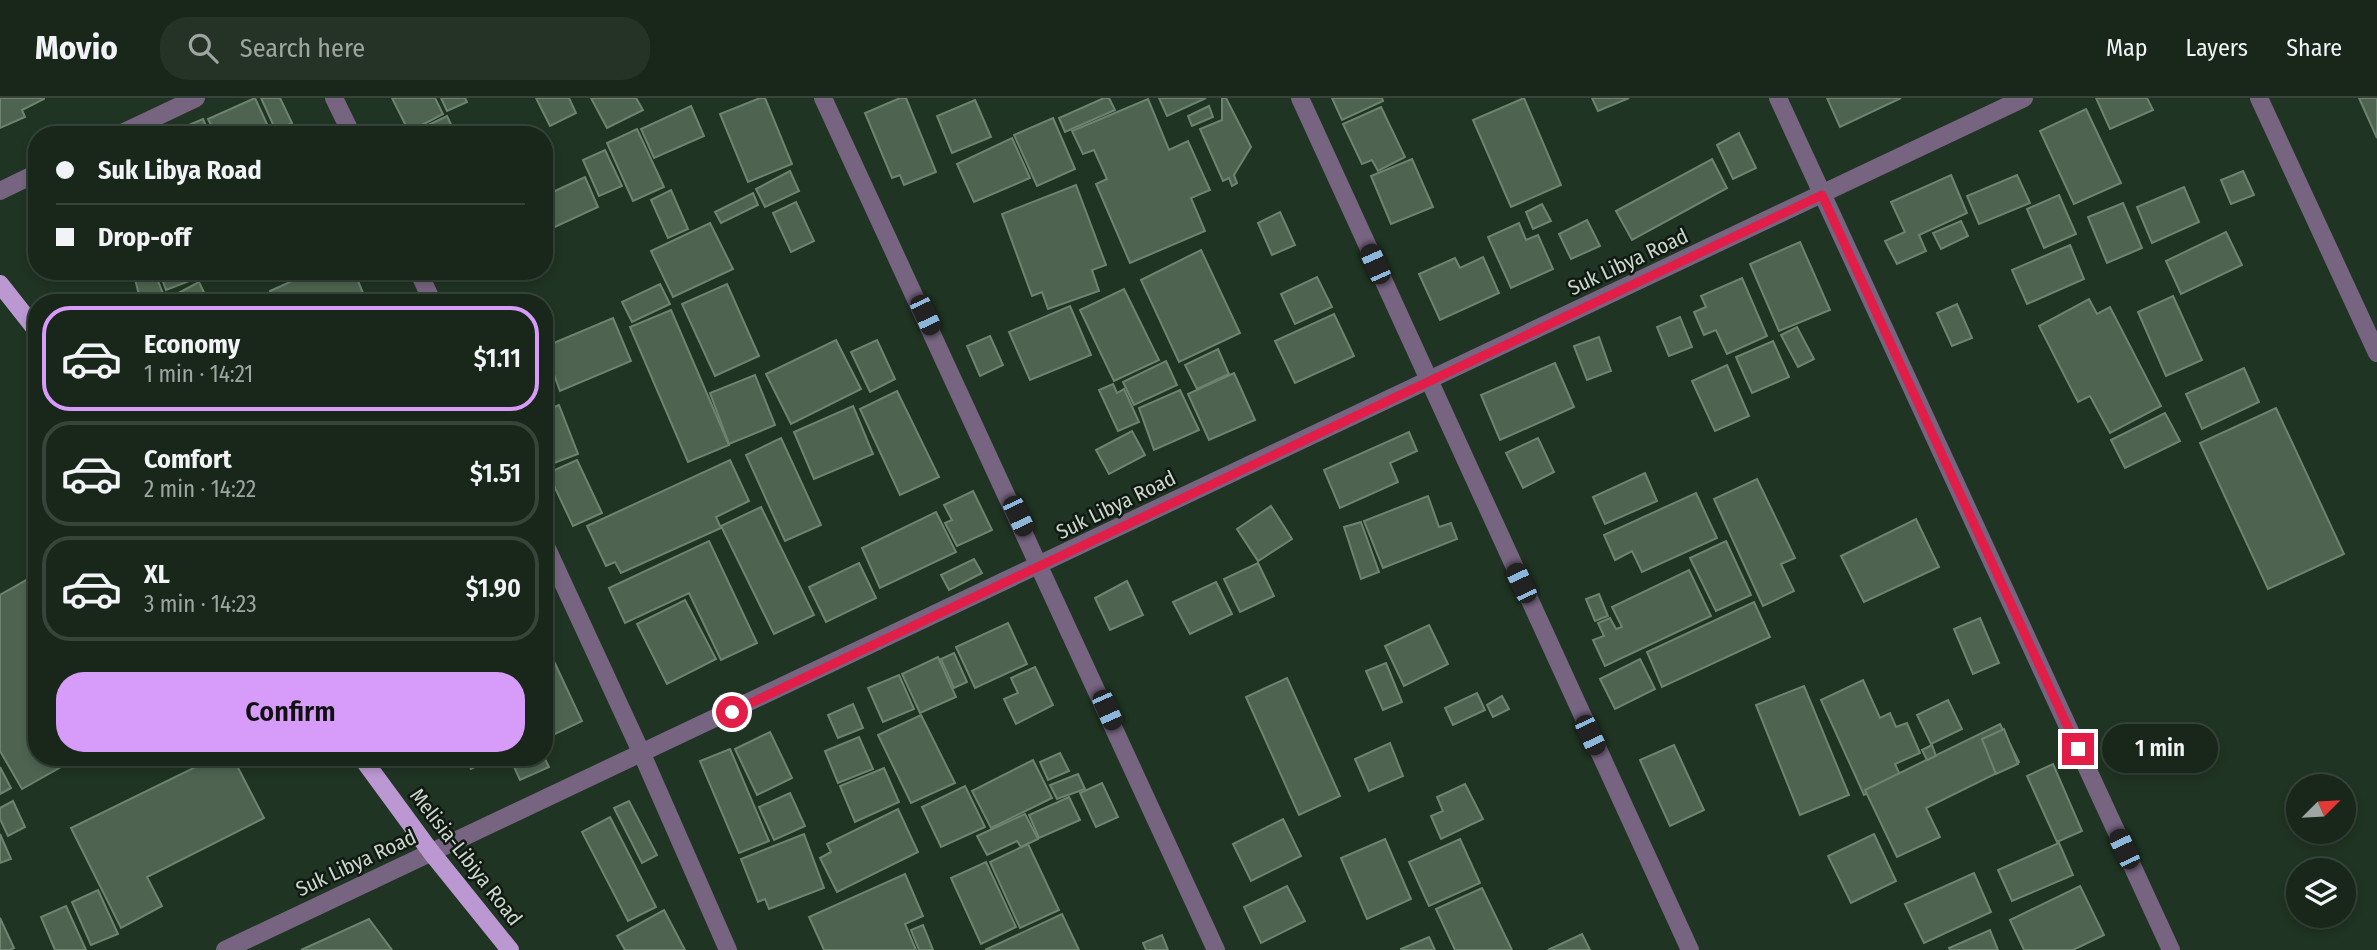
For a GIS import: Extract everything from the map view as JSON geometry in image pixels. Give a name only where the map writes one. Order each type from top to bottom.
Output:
[{"type":"main road","points":[[0,284],[28,320]]},
{"type":"main road","name":"Melisia-Libiya Road","points":[[368,766],[431,852],[510,950]]},
{"type":"street","points":[[137,126],[196,98]]},
{"type":"street","points":[[334,98],[348,126]]},
{"type":"street","points":[[823,98],[1216,950]]},
{"type":"street","points":[[1300,98],[1690,950]]},
{"type":"street","points":[[1778,98],[2171,950]]},
{"type":"street","name":"Suk Libya Road","points":[[225,950],[1041,566],[2024,98]]},
{"type":"street","points":[[2259,98],[2377,353]]},
{"type":"street","points":[[0,191],[28,177]]},
{"type":"street","points":[[553,561],[728,950]]},
{"type":"building","points":[[0,98],[44,99],[22,110],[25,117],[0,128]]},
{"type":"building","points":[[255,98],[268,126],[212,126],[208,119]]},
{"type":"building","points":[[261,98],[280,98],[292,123],[274,126]]},
{"type":"building","points":[[392,98],[435,98],[443,114],[420,126],[406,126]]},
{"type":"building","points":[[441,98],[465,98],[467,102],[447,111]]},
{"type":"building","points":[[536,98],[569,98],[576,113],[550,126]]},
{"type":"building","points":[[591,98],[636,98],[643,110],[607,128]]},
{"type":"building","points":[[765,98],[792,164],[748,182],[720,114]]},
{"type":"building","points":[[906,98],[936,172],[904,185],[900,175],[892,178],[865,113]]},
{"type":"building","points":[[1109,98],[1115,110],[1065,132],[1059,118]]},
{"type":"building","points":[[1159,98],[1206,98],[1167,116]]},
{"type":"building","points":[[1222,98],[1226,98],[1251,147],[1234,175],[1237,183],[1232,186],[1229,178],[1223,181],[1200,129],[1222,120]]},
{"type":"building","points":[[1332,98],[1382,98],[1383,101],[1342,120]]},
{"type":"building","points":[[1524,98],[1561,185],[1511,207],[1473,120]]},
{"type":"building","points":[[1592,98],[1629,98],[1598,111]]},
{"type":"building","points":[[1827,98],[1901,98],[1840,127]]},
{"type":"building","points":[[2096,98],[2147,98],[2153,110],[2110,129]]},
{"type":"building","points":[[2359,98],[2377,98],[2377,138]]},
{"type":"building","points":[[1148,99],[1169,150],[1188,141],[1210,190],[1191,198],[1205,231],[1130,263],[1096,184],[1107,179],[1094,150],[1083,154],[1072,131]]},
{"type":"building","points":[[975,100],[991,137],[952,153],[937,116]]},
{"type":"building","points":[[691,106],[704,136],[654,158],[641,129]]},
{"type":"building","points":[[1209,106],[1213,117],[1192,126],[1188,116]]},
{"type":"building","points":[[1381,107],[1405,157],[1378,171],[1372,160],[1362,164],[1343,124]]},
{"type":"building","points":[[2086,109],[2121,183],[2074,204],[2040,131]]},
{"type":"building","points":[[447,116],[452,126],[426,126]]},
{"type":"building","points":[[1053,118],[1075,169],[1037,186],[1014,135]]},
{"type":"building","points":[[203,119],[206,126],[186,126]]},
{"type":"building","points":[[637,129],[664,187],[633,201],[607,143]]},
{"type":"building","points":[[1739,133],[1756,168],[1733,179],[1717,145]]},
{"type":"building","points":[[1012,138],[1030,178],[974,202],[957,164]]},
{"type":"building","points":[[605,150],[622,186],[599,196],[583,160]]},
{"type":"building","points":[[1412,159],[1433,207],[1391,224],[1371,176]]},
{"type":"building","points":[[1712,159],[1727,188],[1632,240],[1616,211]]},
{"type":"building","points":[[790,171],[799,191],[765,207],[756,189]]},
{"type":"building","points":[[2243,171],[2254,195],[2231,204],[2221,180]]},
{"type":"building","points":[[1951,175],[1967,213],[1919,235],[1926,251],[1897,264],[1885,241],[1905,232],[1891,202]]},
{"type":"building","points":[[2017,175],[2030,203],[1979,224],[1967,196]]},
{"type":"building","points":[[585,177],[598,207],[553,228],[553,192]]},
{"type":"building","points":[[1076,185],[1106,265],[1092,270],[1099,291],[1048,309],[1042,292],[1032,296],[1002,214]]},
{"type":"building","points":[[2184,187],[2199,222],[2152,243],[2137,207]]},
{"type":"building","points":[[671,190],[688,229],[668,238],[651,200]]},
{"type":"building","points":[[753,193],[758,205],[721,223],[715,212]]},
{"type":"building","points":[[2059,195],[2076,234],[2044,248],[2027,209]]},
{"type":"building","points":[[796,202],[814,241],[791,252],[773,213]]},
{"type":"building","points":[[2123,203],[2142,248],[2107,263],[2088,217]]},
{"type":"building","points":[[1542,204],[1551,221],[1533,229],[1526,212]]},
{"type":"building","points":[[1280,212],[1295,245],[1272,255],[1258,223]]},
{"type":"building","points":[[1587,220],[1600,246],[1571,259],[1559,234]]},
{"type":"building","points":[[1961,221],[1968,236],[1941,249],[1933,233]]},
{"type":"building","points":[[710,223],[733,269],[673,297],[651,251]]},
{"type":"building","points":[[1519,223],[1526,240],[1538,235],[1553,269],[1511,288],[1488,237]]},
{"type":"building","points":[[2226,232],[2242,265],[2181,294],[2166,261]]},
{"type":"building","points":[[1800,242],[1830,310],[1779,331],[1750,264]]},
{"type":"building","points":[[2070,245],[2084,279],[2027,304],[2012,270]]},
{"type":"building","points":[[1201,250],[1240,333],[1179,362],[1141,280]]},
{"type":"building","points":[[1483,257],[1499,293],[1440,320],[1419,274],[1455,258],[1460,268]]},
{"type":"building","points":[[1317,277],[1332,307],[1295,324],[1281,294]]},
{"type":"building","points":[[1742,278],[1767,336],[1727,354],[1716,330],[1704,335],[1694,312],[1706,307],[1701,296]]},
{"type":"building","points":[[135,280],[158,280],[163,294],[139,294]]},
{"type":"building","points":[[162,280],[192,280],[166,290]]},
{"type":"building","points":[[294,280],[358,280],[363,294],[271,294],[270,291]]},
{"type":"building","points":[[199,282],[205,294],[177,294]]},
{"type":"building","points":[[660,284],[670,304],[632,322],[622,302]]},
{"type":"building","points":[[727,284],[759,356],[715,376],[682,304]]},
{"type":"building","points":[[1124,289],[1159,360],[1114,381],[1080,310]]},
{"type":"building","points":[[2173,296],[2202,360],[2166,376],[2138,312]]},
{"type":"building","points":[[2089,299],[2097,314],[2110,307],[2161,406],[2110,433],[2090,396],[2078,402],[2039,326]]},
{"type":"building","points":[[1957,304],[1972,338],[1952,346],[1937,313]]},
{"type":"building","points":[[1070,306],[1091,355],[1030,380],[1009,332]]},
{"type":"building","points":[[671,310],[729,445],[688,462],[630,327]]},
{"type":"building","points":[[1334,314],[1354,356],[1295,383],[1275,341]]},
{"type":"building","points":[[1680,317],[1692,347],[1669,356],[1657,327]]},
{"type":"building","points":[[613,318],[631,361],[560,391],[553,372],[553,343]]},
{"type":"building","points":[[1797,327],[1814,359],[1798,367],[1781,335]]},
{"type":"building","points":[[990,336],[1003,365],[980,376],[967,346]]},
{"type":"building","points":[[1599,337],[1611,371],[1587,380],[1574,346]]},
{"type":"building","points":[[836,340],[861,389],[791,424],[766,374]]},
{"type":"building","points":[[877,340],[895,379],[870,392],[851,352]]},
{"type":"building","points":[[1773,341],[1789,377],[1752,393],[1736,357]]},
{"type":"building","points":[[1218,349],[1229,374],[1197,389],[1185,365]]},
{"type":"building","points":[[1166,361],[1177,385],[1134,405],[1123,382]]},
{"type":"building","points":[[1555,363],[1574,407],[1500,440],[1481,395]]},
{"type":"building","points":[[1727,365],[1749,416],[1715,431],[1692,381]]},
{"type":"building","points":[[2244,368],[2259,402],[2202,429],[2186,394]]},
{"type":"building","points":[[1234,373],[1255,420],[1209,440],[1188,394]]},
{"type":"building","points":[[755,375],[775,425],[729,444],[710,393]]},
{"type":"building","points":[[1113,384],[1117,393],[1124,389],[1139,422],[1118,431],[1099,390]]},
{"type":"building","points":[[1180,390],[1199,430],[1154,450],[1139,408]]},
{"type":"building","points":[[897,391],[939,477],[900,495],[860,409]]},
{"type":"building","points":[[559,405],[578,454],[554,463],[553,460],[553,407]]},
{"type":"building","points":[[853,406],[873,454],[814,479],[794,432]]},
{"type":"building","points":[[2276,408],[2344,554],[2268,589],[2200,443]]},
{"type":"building","points":[[2165,413],[2180,441],[2125,468],[2111,440]]},
{"type":"building","points":[[1132,431],[1145,455],[1109,474],[1096,450]]},
{"type":"building","points":[[1409,432],[1417,451],[1390,463],[1398,482],[1340,508],[1324,470]]},
{"type":"building","points":[[781,438],[821,525],[785,541],[746,455]]},
{"type":"building","points":[[1538,438],[1554,472],[1523,488],[1506,453]]},
{"type":"building","points":[[577,460],[602,513],[573,526],[553,484],[553,471]]},
{"type":"building","points":[[730,460],[749,501],[716,517],[721,528],[621,573],[615,562],[606,566],[587,526]]},
{"type":"building","points":[[1645,473],[1657,501],[1605,524],[1593,497]]},
{"type":"building","points":[[1757,479],[1795,558],[1781,564],[1794,591],[1763,606],[1714,499]]},
{"type":"building","points":[[973,491],[992,530],[957,546],[945,523],[952,520],[944,505]]},
{"type":"building","points":[[1696,493],[1717,538],[1642,572],[1632,551],[1615,560],[1604,535]]},
{"type":"building","points":[[1428,496],[1439,527],[1451,523],[1457,539],[1383,568],[1364,521]]},
{"type":"building","points":[[1271,506],[1292,539],[1258,561],[1237,529]]},
{"type":"building","points":[[761,507],[814,615],[774,634],[721,526]]},
{"type":"building","points":[[936,512],[956,552],[880,588],[862,548]]},
{"type":"building","points":[[1916,519],[1939,567],[1864,602],[1841,556]]},
{"type":"building","points":[[1361,522],[1379,572],[1361,579],[1344,527]]},
{"type":"building","points":[[709,541],[757,643],[721,660],[689,593],[625,623],[609,588]]},
{"type":"building","points":[[1726,541],[1751,595],[1716,611],[1690,558]]},
{"type":"building","points":[[974,559],[982,573],[949,590],[941,575]]},
{"type":"building","points":[[859,563],[876,598],[826,622],[809,587]]},
{"type":"building","points":[[1258,563],[1274,596],[1240,612],[1224,579]]},
{"type":"building","points":[[1689,570],[1711,616],[1605,666],[1593,640],[1604,636],[1598,623],[1610,618],[1616,629],[1622,627],[1612,607]]},
{"type":"building","points":[[28,579],[28,766],[63,766],[22,789],[0,751],[0,595]]},
{"type":"building","points":[[1127,581],[1143,615],[1110,630],[1095,598]]},
{"type":"building","points":[[1216,582],[1232,614],[1190,634],[1173,602]]},
{"type":"building","points":[[1599,594],[1608,616],[1595,621],[1586,599]]},
{"type":"building","points":[[685,600],[716,659],[667,684],[637,624]]},
{"type":"building","points":[[1754,602],[1770,637],[1662,687],[1647,652]]},
{"type":"building","points":[[1980,618],[1999,663],[1973,674],[1954,629]]},
{"type":"building","points":[[1008,623],[1027,664],[975,688],[956,647]]},
{"type":"building","points":[[1429,625],[1448,664],[1404,686],[1385,646]]},
{"type":"building","points":[[954,653],[967,682],[954,688],[941,659]]},
{"type":"building","points":[[938,657],[956,697],[920,713],[902,674]]},
{"type":"building","points":[[553,659],[582,721],[555,734],[553,730]]},
{"type":"building","points":[[1640,659],[1655,689],[1615,709],[1600,679]]},
{"type":"building","points":[[1386,663],[1402,702],[1383,710],[1366,671]]},
{"type":"building","points":[[1035,667],[1053,705],[1016,724],[1004,699],[1018,693],[1011,678]]},
{"type":"building","points":[[899,675],[914,709],[883,722],[868,688]]},
{"type":"building","points":[[1287,678],[1340,796],[1299,815],[1246,697]]},
{"type":"building","points":[[1863,680],[1880,718],[1890,713],[1896,727],[1907,723],[1920,753],[1895,764],[1901,777],[1864,795],[1821,700]]},
{"type":"building","points":[[1804,686],[1849,795],[1800,815],[1756,705]]},
{"type":"building","points":[[1477,693],[1485,710],[1453,725],[1445,708]]},
{"type":"building","points":[[1502,696],[1509,709],[1493,717],[1487,705]]},
{"type":"building","points":[[1948,700],[1962,729],[1931,744],[1917,715]]},
{"type":"building","points":[[853,704],[863,728],[838,738],[828,715]]},
{"type":"building","points":[[921,715],[955,783],[911,803],[878,735]]},
{"type":"building","points":[[2000,724],[2019,762],[1926,808],[1940,837],[1897,857],[1865,790]]},
{"type":"building","points":[[2004,729],[2018,764],[1996,774],[1982,739]]},
{"type":"building","points":[[770,732],[792,778],[757,795],[735,749]]},
{"type":"building","points":[[859,737],[873,769],[838,783],[825,751]]},
{"type":"building","points":[[1390,743],[1403,776],[1369,791],[1355,759]]},
{"type":"building","points":[[1674,745],[1704,810],[1670,826],[1640,760]]},
{"type":"building","points":[[1932,745],[1936,756],[1927,760],[1922,750]]},
{"type":"building","points":[[730,749],[769,841],[739,853],[700,761]]},
{"type":"building","points":[[1060,753],[1069,771],[1048,780],[1040,762]]},
{"type":"building","points":[[1033,760],[1052,798],[991,828],[972,791]]},
{"type":"building","points":[[2053,764],[2082,831],[2057,842],[2027,776]]},
{"type":"building","points":[[198,766],[237,766],[264,818],[147,877],[162,906],[121,928],[71,828]]},
{"type":"building","points":[[514,766],[549,767],[520,780]]},
{"type":"building","points":[[0,767],[11,788],[0,794]]},
{"type":"building","points":[[884,768],[899,802],[855,822],[840,786]]},
{"type":"building","points":[[1078,774],[1085,789],[1057,799],[1050,785]]},
{"type":"building","points":[[1102,783],[1118,817],[1096,827],[1080,793]]},
{"type":"building","points":[[1465,784],[1483,819],[1441,839],[1431,816],[1443,811],[1437,797]]},
{"type":"building","points":[[965,786],[985,827],[941,847],[922,807]]},
{"type":"building","points":[[790,793],[805,826],[774,840],[759,807]]},
{"type":"building","points":[[1069,797],[1080,820],[1039,838],[1029,815]]},
{"type":"building","points":[[13,801],[25,827],[8,836],[0,819],[0,808]]},
{"type":"building","points":[[629,801],[657,855],[642,863],[614,808]]},
{"type":"building","points":[[898,809],[918,852],[837,892],[820,858],[831,852],[827,844]]},
{"type":"building","points":[[1025,814],[1038,839],[1021,847],[1017,841],[987,855],[977,836]]},
{"type":"building","points":[[610,817],[656,907],[628,921],[582,832]]},
{"type":"building","points":[[1283,819],[1301,856],[1251,881],[1233,844]]},
{"type":"building","points":[[0,834],[11,859],[0,863]]},
{"type":"building","points":[[804,834],[824,888],[769,909],[765,899],[758,902],[741,859]]},
{"type":"building","points":[[1874,834],[1896,881],[1851,903],[1828,856]]},
{"type":"building","points":[[1385,839],[1411,899],[1367,919],[1341,858]]},
{"type":"building","points":[[1460,839],[1480,883],[1429,906],[1409,862]]},
{"type":"building","points":[[2059,843],[2073,875],[2012,901],[1998,870]]},
{"type":"building","points":[[1028,844],[1059,910],[1020,928],[990,862]]},
{"type":"building","points":[[986,862],[1016,927],[981,944],[951,878]]},
{"type":"building","points":[[1974,873],[1991,912],[1924,943],[1905,904]]},
{"type":"building","points":[[905,874],[923,916],[905,924],[916,950],[824,950],[809,917]]},
{"type":"building","points":[[1287,886],[1305,921],[1261,943],[1244,907]]},
{"type":"building","points":[[2080,886],[2104,935],[2073,950],[2024,950],[2010,920]]},
{"type":"building","points":[[1482,888],[1512,950],[1455,950],[1436,909]]},
{"type":"building","points":[[98,890],[118,934],[91,945],[72,902]]},
{"type":"building","points":[[66,906],[86,950],[55,950],[41,917]]},
{"type":"building","points":[[664,910],[685,950],[625,950],[617,936]]},
{"type":"building","points":[[1062,914],[1079,950],[985,950]]},
{"type":"building","points":[[0,918],[14,948],[10,950],[0,950]]},
{"type":"building","points":[[369,919],[392,950],[301,950]]},
{"type":"building","points":[[923,925],[933,950],[919,950],[911,930]]},
{"type":"building","points":[[1990,930],[1998,950],[1949,948]]},
{"type":"building","points":[[1582,934],[1590,950],[1548,950]]},
{"type":"building","points":[[1162,935],[1168,950],[1146,950],[1143,943]]},
{"type":"building","points":[[1429,937],[1435,950],[1401,950],[1401,949]]},
{"type":"route","points":[[732,712],[1822,195],[2078,749]]}]
